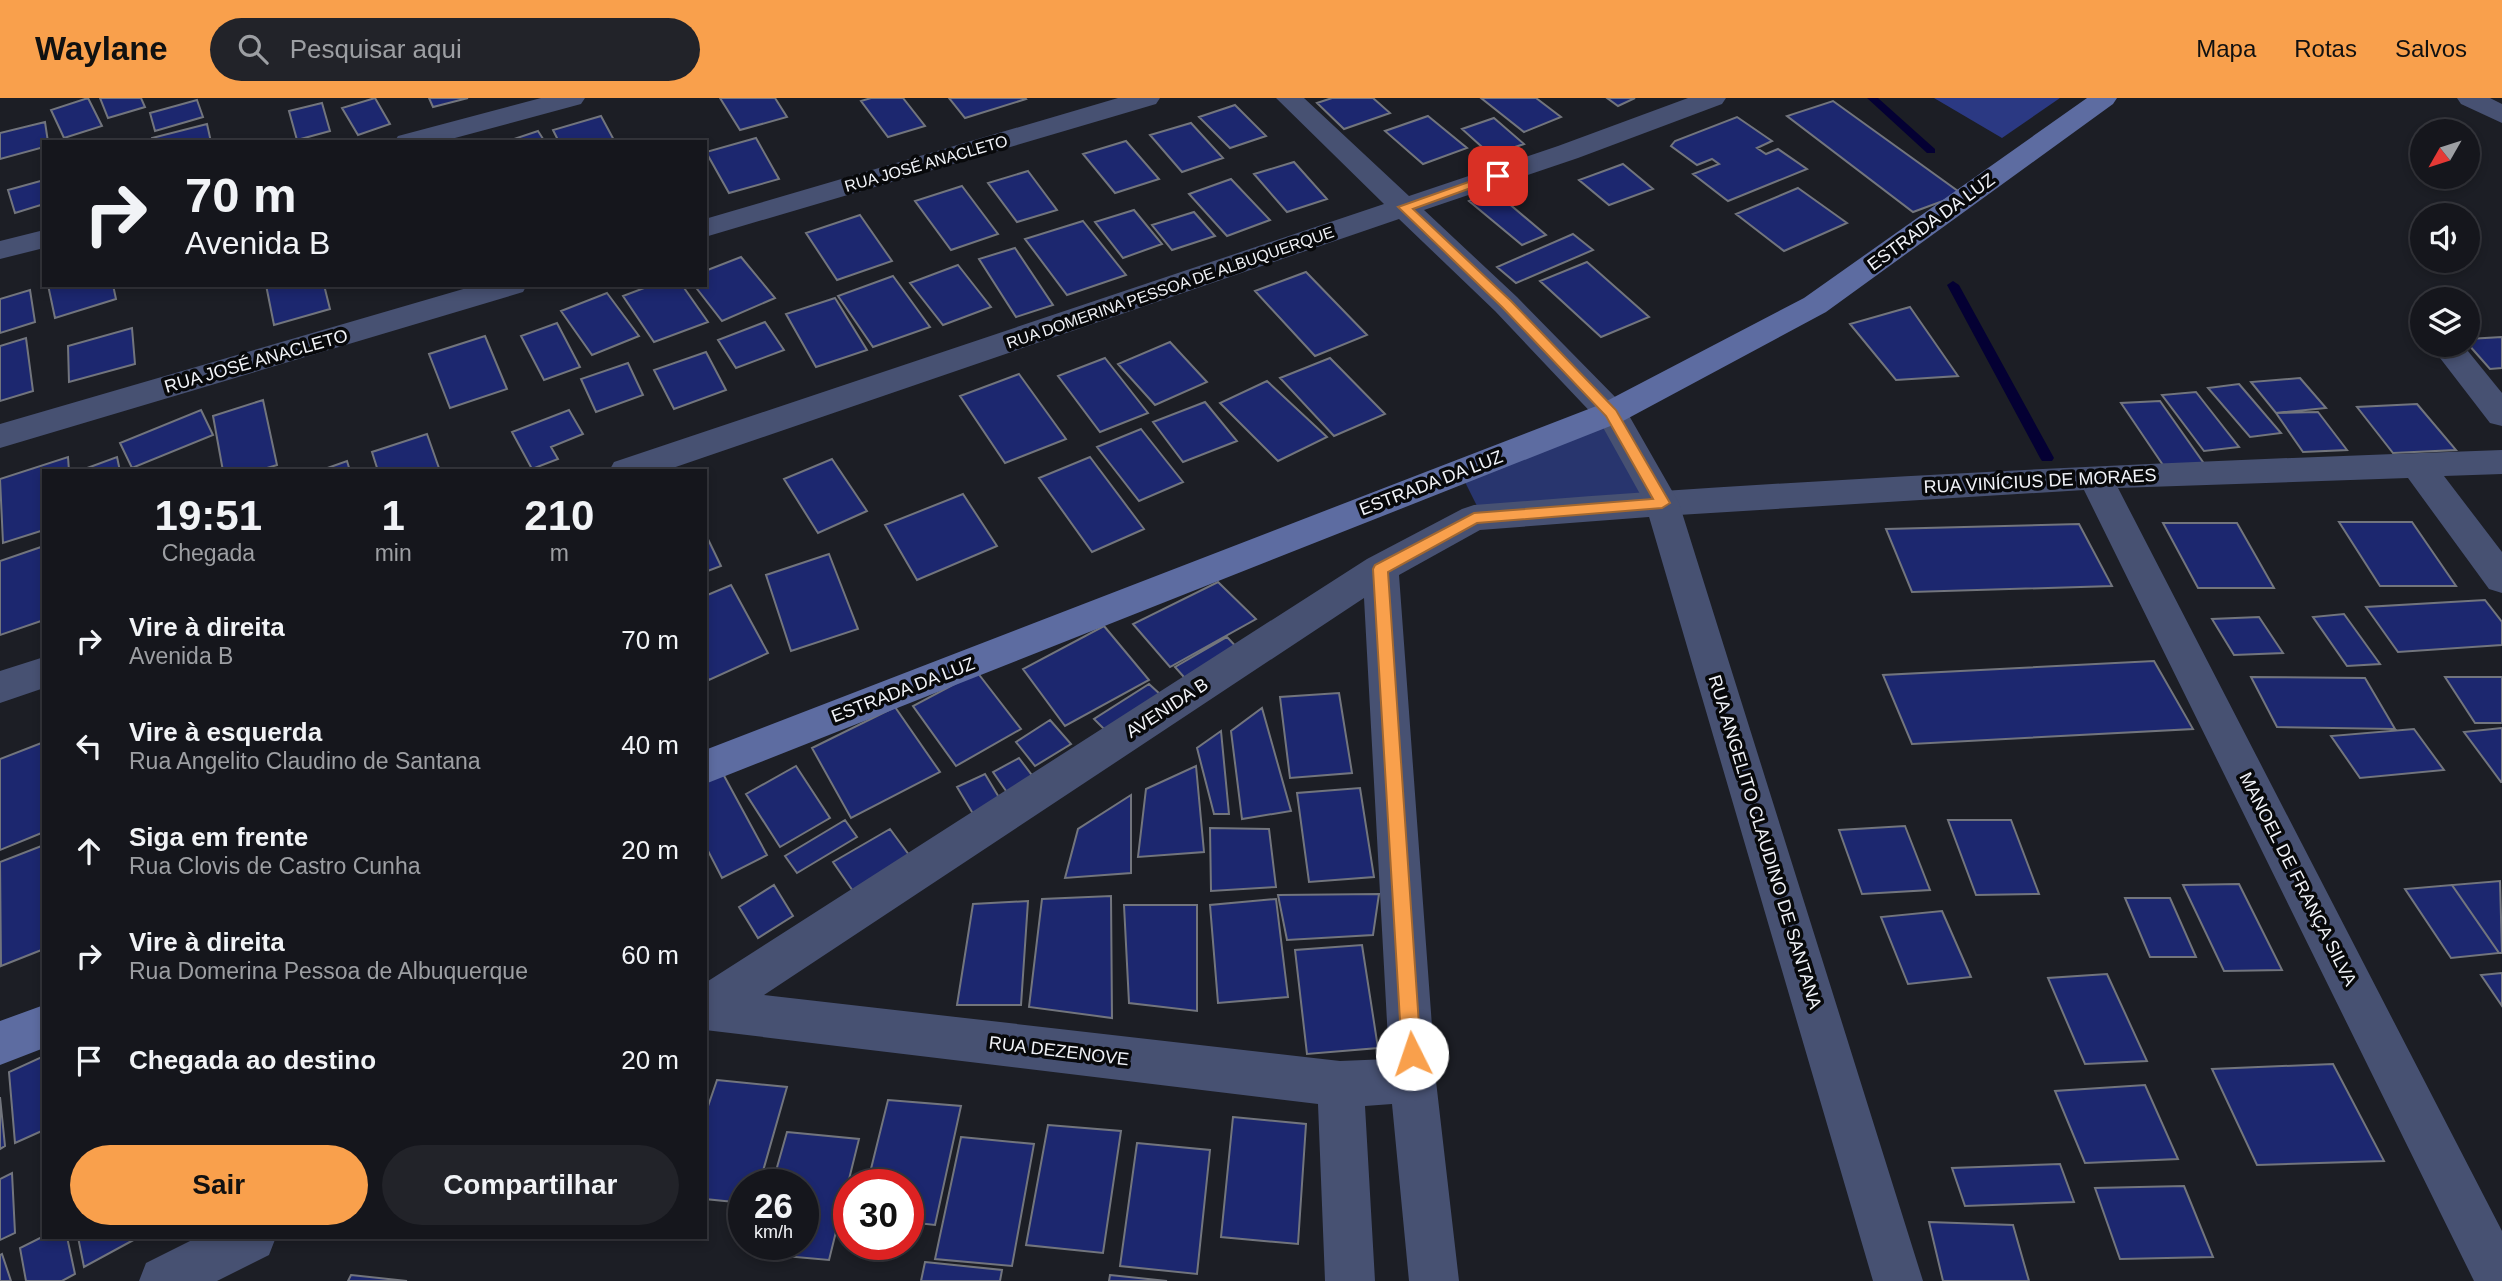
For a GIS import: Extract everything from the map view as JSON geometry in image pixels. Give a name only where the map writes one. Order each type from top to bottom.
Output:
[{"type":"main road","name":"ESTRADA DA LUZ","points":[[707,766],[1611,413],[1815,305],[2104,98]]},
{"type":"main road","points":[[0,1043],[42,1027]]},
{"type":"street","points":[[415,140],[572,98]]},
{"type":"street","name":"RUA JOSÉ ANACLETO","points":[[707,227],[1147,98]]},
{"type":"street","name":"RUA ANGELITO CLAUDINO DE SANTANA","points":[[1289,98],[1506,304],[1611,413],[1662,503],[1898,1281]]},
{"type":"street","name":"RUA DOMERINA PESSOA DE ALBUQUERQUE","points":[[632,469],[1568,152],[1713,98]]},
{"type":"street","points":[[2470,98],[2502,115]]},
{"type":"street","points":[[0,250],[42,240]]},
{"type":"street","name":"RUA JOSÉ ANACLETO","points":[[0,436],[505,287]]},
{"type":"street","points":[[2456,357],[2502,415]]},
{"type":"street","name":"RUA VINÍCIUS DE MORAES","points":[[1662,503],[2095,477],[2502,462]]},
{"type":"street","points":[[2417,465],[2502,579]]},
{"type":"street","name":"MANOEL DE FRANÇA SILVA","points":[[2095,477],[2501,1281]]},
{"type":"street","name":"AVENIDA B","points":[[707,1007],[1380,569],[1474,518],[1662,503]]},
{"type":"street","points":[[1380,569],[1413,1081],[1434,1281]]},
{"type":"street","points":[[0,687],[42,672]]},
{"type":"street","name":"RUA DEZENOVE","points":[[707,1008],[1340,1084],[1413,1081]]},
{"type":"street","points":[[1340,1084],[1350,1281]]},
{"type":"street","points":[[164,1281],[247,1239]]},
{"type":"shaded area","points":[[1934,98],[2060,98],[2002,138]]},
{"type":"shaded area","points":[[1609,423],[1652,497],[1480,512],[1464,480]]},
{"type":"building","points":[[88,98],[102,126],[64,138],[51,110]]},
{"type":"building","points":[[100,98],[141,98],[145,107],[108,118]]},
{"type":"building","points":[[375,98],[390,124],[358,135],[342,108]]},
{"type":"building","points":[[429,98],[468,98],[433,107]]},
{"type":"building","points":[[720,98],[775,98],[787,117],[740,130]]},
{"type":"building","points":[[871,98],[903,98],[925,126],[888,137],[861,101]]},
{"type":"building","points":[[949,98],[1025,98],[1026,99],[965,118]]},
{"type":"building","points":[[1332,98],[1373,98],[1390,113],[1344,129],[1317,103]]},
{"type":"building","points":[[1481,98],[1536,98],[1561,117],[1524,132]]},
{"type":"building","points":[[1607,98],[1635,98],[1618,106]]},
{"type":"building","points":[[197,100],[203,117],[155,131],[150,113]]},
{"type":"building","points":[[1833,101],[1962,194],[1913,212],[1787,116]]},
{"type":"building","points":[[322,103],[330,131],[297,140],[289,111]]},
{"type":"building","points":[[1235,105],[1266,136],[1230,148],[1199,117]]},
{"type":"building","points":[[601,116],[614,140],[558,140],[553,130]]},
{"type":"building","points":[[1428,116],[1467,148],[1423,164],[1385,131]]},
{"type":"building","points":[[1737,117],[1772,141],[1757,148],[1766,154],[1778,149],[1807,169],[1728,201],[1693,174],[1719,164],[1712,159],[1697,165],[1671,146],[1675,141]]},
{"type":"building","points":[[1494,118],[1524,144],[1491,155],[1462,129]]},
{"type":"building","points":[[45,122],[48,140],[42,140],[42,148],[0,159],[0,133]]},
{"type":"building","points":[[1191,123],[1223,158],[1182,172],[1150,135]]},
{"type":"building","points":[[207,124],[211,140],[152,140]]},
{"type":"building","points":[[538,131],[544,140],[511,140]]},
{"type":"building","points":[[756,138],[779,179],[729,193],[707,152]]},
{"type":"building","points":[[1126,141],[1159,179],[1115,193],[1083,154]]},
{"type":"building","points":[[1294,162],[1327,199],[1287,212],[1254,174]]},
{"type":"building","points":[[1623,164],[1653,189],[1609,205],[1579,180]]},
{"type":"building","points":[[1028,171],[1057,210],[1017,222],[988,183]]},
{"type":"building","points":[[1231,179],[1270,220],[1227,236],[1189,194]]},
{"type":"building","points":[[42,181],[42,205],[15,213],[8,190]]},
{"type":"building","points":[[962,186],[998,234],[951,250],[915,201]]},
{"type":"building","points":[[1798,188],[1847,223],[1784,251],[1736,214]]},
{"type":"building","points":[[1494,191],[1546,235],[1522,245],[1469,201]]},
{"type":"building","points":[[1134,210],[1162,244],[1123,258],[1095,222]]},
{"type":"building","points":[[1194,212],[1215,236],[1172,250],[1152,225]]},
{"type":"building","points":[[860,215],[892,261],[837,280],[806,233]]},
{"type":"building","points":[[1083,221],[1126,275],[1067,295],[1025,239]]},
{"type":"building","points":[[1573,234],[1593,250],[1516,283],[1497,267]]},
{"type":"building","points":[[1015,248],[1053,305],[1016,317],[979,259]]},
{"type":"building","points":[[741,257],[775,298],[722,321],[696,287],[707,287],[707,270]]},
{"type":"building","points":[[1587,262],[1649,317],[1601,337],[1540,281]]},
{"type":"building","points":[[958,265],[991,307],[943,325],[910,283]]},
{"type":"building","points":[[1306,272],[1367,335],[1315,356],[1255,291]]},
{"type":"building","points":[[893,276],[930,327],[873,347],[838,296]]},
{"type":"building","points":[[48,287],[113,287],[116,299],[55,318]]},
{"type":"building","points":[[266,287],[324,287],[330,309],[274,325]]},
{"type":"building","points":[[647,287],[683,287],[708,322],[654,342],[623,296]]},
{"type":"building","points":[[30,290],[35,322],[0,333],[0,299]]},
{"type":"building","points":[[607,293],[639,336],[592,355],[561,311]]},
{"type":"building","points":[[835,298],[867,350],[816,367],[786,314]]},
{"type":"building","points":[[1910,307],[1958,376],[1896,380],[1850,324]]},
{"type":"building","points":[[765,322],[784,350],[736,368],[718,340]]},
{"type":"building","points":[[557,323],[580,367],[544,380],[521,336]]},
{"type":"building","points":[[132,328],[135,364],[69,382],[68,346]]},
{"type":"building","points":[[485,336],[507,389],[450,408],[429,354]]},
{"type":"building","points":[[2502,337],[2502,368],[2490,369],[2479,357],[2480,338]]},
{"type":"building","points":[[26,338],[33,391],[0,401],[0,346]]},
{"type":"building","points":[[1170,342],[1207,382],[1155,405],[1118,364]]},
{"type":"building","points":[[706,352],[726,390],[674,409],[654,370]]},
{"type":"building","points":[[1105,358],[1148,413],[1100,432],[1058,376]]},
{"type":"building","points":[[1330,358],[1385,414],[1334,436],[1280,378]]},
{"type":"building","points":[[628,363],[643,395],[596,412],[581,379]]},
{"type":"building","points":[[1019,374],[1066,439],[1005,463],[960,396]]},
{"type":"building","points":[[2300,378],[2326,408],[2276,413],[2251,382]]},
{"type":"building","points":[[1267,381],[1327,437],[1278,461],[1220,403]]},
{"type":"building","points":[[2239,384],[2281,433],[2250,437],[2208,388]]},
{"type":"building","points":[[2196,392],[2239,447],[2204,451],[2162,395]]},
{"type":"building","points":[[263,400],[277,465],[264,469],[223,469],[213,416]]},
{"type":"building","points":[[2160,401],[2205,465],[2165,468],[2121,403]]},
{"type":"building","points":[[1205,402],[1237,441],[1183,462],[1153,422]]},
{"type":"building","points":[[2417,404],[2456,450],[2393,453],[2357,407]]},
{"type":"building","points":[[201,410],[213,435],[132,468],[120,443]]},
{"type":"building","points":[[569,410],[583,434],[551,447],[558,459],[532,469],[512,432]]},
{"type":"building","points":[[2318,412],[2347,450],[2303,452],[2276,413]]},
{"type":"building","points":[[1141,429],[1183,482],[1139,501],[1097,447]]},
{"type":"building","points":[[427,434],[439,469],[377,469],[372,452]]},
{"type":"building","points":[[68,457],[69,469],[42,469],[42,531],[3,543],[0,479]]},
{"type":"building","points":[[117,457],[120,469],[84,469]]},
{"type":"building","points":[[1090,457],[1144,529],[1092,552],[1039,478]]},
{"type":"building","points":[[832,459],[867,511],[818,533],[784,479]]},
{"type":"building","points":[[347,461],[349,469],[325,469]]},
{"type":"building","points":[[963,494],[997,546],[917,580],[885,525]]},
{"type":"building","points":[[2339,522],[2412,522],[2456,586],[2380,586]]},
{"type":"building","points":[[2163,523],[2237,523],[2274,588],[2198,588]]},
{"type":"building","points":[[2079,524],[2112,586],[1912,592],[1886,529]]},
{"type":"building","points":[[707,537],[721,566],[707,571]]},
{"type":"building","points":[[42,547],[42,621],[0,635],[0,561]]},
{"type":"building","points":[[829,554],[858,629],[791,651],[766,575]]},
{"type":"building","points":[[1218,582],[1256,619],[1170,667],[1133,624]]},
{"type":"building","points":[[731,585],[768,653],[709,680],[707,676],[707,595]]},
{"type":"building","points":[[2485,600],[2502,622],[2502,645],[2398,652],[2366,607]]},
{"type":"building","points":[[2344,614],[2380,664],[2347,666],[2313,617]]},
{"type":"building","points":[[2259,617],[2283,653],[2234,655],[2212,619]]},
{"type":"building","points":[[1104,626],[1149,680],[1065,726],[1023,669]]},
{"type":"building","points":[[1227,637],[1243,654],[1191,685],[1175,667]]},
{"type":"building","points":[[2154,661],[2193,729],[1912,744],[1883,675]]},
{"type":"building","points":[[977,672],[1021,729],[956,766],[913,706]]},
{"type":"building","points":[[2251,677],[2365,678],[2395,729],[2277,727]]},
{"type":"building","points":[[2445,677],[2502,677],[2502,723],[2475,723]]},
{"type":"building","points":[[1149,684],[1162,696],[1108,733],[1094,719]]},
{"type":"building","points":[[1339,693],[1352,773],[1290,778],[1280,697]]},
{"type":"building","points":[[895,707],[940,772],[851,818],[812,748]]},
{"type":"building","points":[[1262,708],[1291,811],[1242,819],[1231,731]]},
{"type":"building","points":[[1050,720],[1071,744],[1035,766],[1016,742]]},
{"type":"building","points":[[2502,728],[2502,782],[2501,782],[2464,732]]},
{"type":"building","points":[[2414,729],[2444,770],[2360,778],[2331,736]]},
{"type":"building","points":[[1221,731],[1229,814],[1214,814],[1197,748]]},
{"type":"building","points":[[42,743],[42,833],[0,850],[0,759]]},
{"type":"building","points":[[1019,758],[1040,786],[1013,801],[993,772]]},
{"type":"building","points":[[796,766],[830,818],[780,847],[746,794]]},
{"type":"building","points":[[1196,766],[1204,852],[1138,857],[1146,789]]},
{"type":"building","points":[[722,772],[767,855],[722,878],[707,849],[707,779]]},
{"type":"building","points":[[985,774],[1003,804],[975,817],[957,787]]},
{"type":"building","points":[[1360,788],[1374,877],[1309,882],[1297,793]]},
{"type":"building","points":[[1131,795],[1131,873],[1065,878],[1078,829]]},
{"type":"building","points":[[845,820],[857,837],[797,873],[785,856]]},
{"type":"building","points":[[1948,820],[2011,820],[2039,894],[1976,895]]},
{"type":"building","points":[[1905,826],[1930,890],[1862,894],[1839,830]]},
{"type":"building","points":[[1210,828],[1269,829],[1276,887],[1211,891]]},
{"type":"building","points":[[890,829],[912,859],[855,894],[833,862]]},
{"type":"building","points":[[42,846],[42,950],[1,966],[0,862]]},
{"type":"building","points":[[2500,881],[2502,953],[2499,953],[2452,885]]},
{"type":"building","points":[[2239,884],[2282,970],[2224,971],[2183,885]]},
{"type":"building","points":[[774,885],[793,916],[758,938],[739,907]]},
{"type":"building","points":[[2452,885],[2499,953],[2451,958],[2405,889]]},
{"type":"building","points":[[1379,894],[1373,935],[1287,940],[1278,895]]},
{"type":"building","points":[[1111,896],[1112,1018],[1029,1007],[1042,899]]},
{"type":"building","points":[[2125,898],[2170,898],[2196,957],[2150,957]]},
{"type":"building","points":[[1276,899],[1288,997],[1218,1003],[1210,905]]},
{"type":"building","points":[[1028,901],[1021,1005],[957,1005],[973,904]]},
{"type":"building","points":[[1124,905],[1197,905],[1197,1011],[1129,1003]]},
{"type":"building","points":[[1942,911],[1971,977],[1908,984],[1881,917]]},
{"type":"building","points":[[1362,945],[1378,1048],[1307,1054],[1295,950]]},
{"type":"building","points":[[2502,973],[2502,1006],[2481,975]]},
{"type":"building","points":[[2107,974],[2147,1061],[2085,1064],[2048,978]]},
{"type":"building","points":[[42,1057],[42,1131],[15,1143],[9,1072]]},
{"type":"building","points":[[2333,1064],[2384,1161],[2257,1165],[2212,1069]]},
{"type":"building","points":[[717,1080],[787,1087],[764,1169],[728,1169],[728,1201],[707,1199],[707,1109]]},
{"type":"building","points":[[2145,1085],[2178,1159],[2085,1163],[2055,1091]]},
{"type":"building","points":[[0,1097],[5,1146],[0,1149]]},
{"type":"building","points":[[888,1100],[961,1106],[935,1225],[924,1224],[924,1169],[871,1169]]},
{"type":"building","points":[[1233,1117],[1306,1124],[1298,1244],[1221,1237]]},
{"type":"building","points":[[1048,1125],[1121,1131],[1103,1253],[1026,1245]]},
{"type":"building","points":[[787,1132],[859,1139],[852,1169],[833,1169],[833,1244],[829,1260],[819,1259],[819,1169],[777,1169]]},
{"type":"building","points":[[961,1137],[1034,1144],[1012,1266],[935,1259]]},
{"type":"building","points":[[1137,1143],[1210,1150],[1197,1274],[1120,1266]]},
{"type":"building","points":[[2060,1164],[2074,1202],[1965,1206],[1952,1168]]},
{"type":"building","points":[[12,1173],[15,1233],[0,1240],[0,1179]]},
{"type":"building","points":[[2184,1186],[2213,1257],[2120,1259],[2095,1188]]},
{"type":"building","points":[[1929,1222],[2013,1225],[2029,1281],[1943,1281]]},
{"type":"building","points":[[42,1237],[67,1239],[75,1274],[62,1281],[26,1281],[20,1248]]},
{"type":"building","points":[[78,1239],[135,1239],[84,1267]]},
{"type":"building","points":[[2,1254],[11,1281],[0,1281]]},
{"type":"building","points":[[925,1262],[1002,1270],[1000,1281],[921,1281]]},
{"type":"building","points":[[351,1275],[407,1281],[348,1281]]},
{"type":"building","points":[[1110,1275],[1167,1281],[1109,1281]]},
{"type":"waterway","points":[[1872,98],[1931,151]]},
{"type":"waterway","points":[[1953,285],[2047,458]]},
{"type":"route","points":[[1412,1054],[1380,569],[1474,518],[1662,503],[1611,413],[1506,304],[1404,207],[1498,176]]}]
